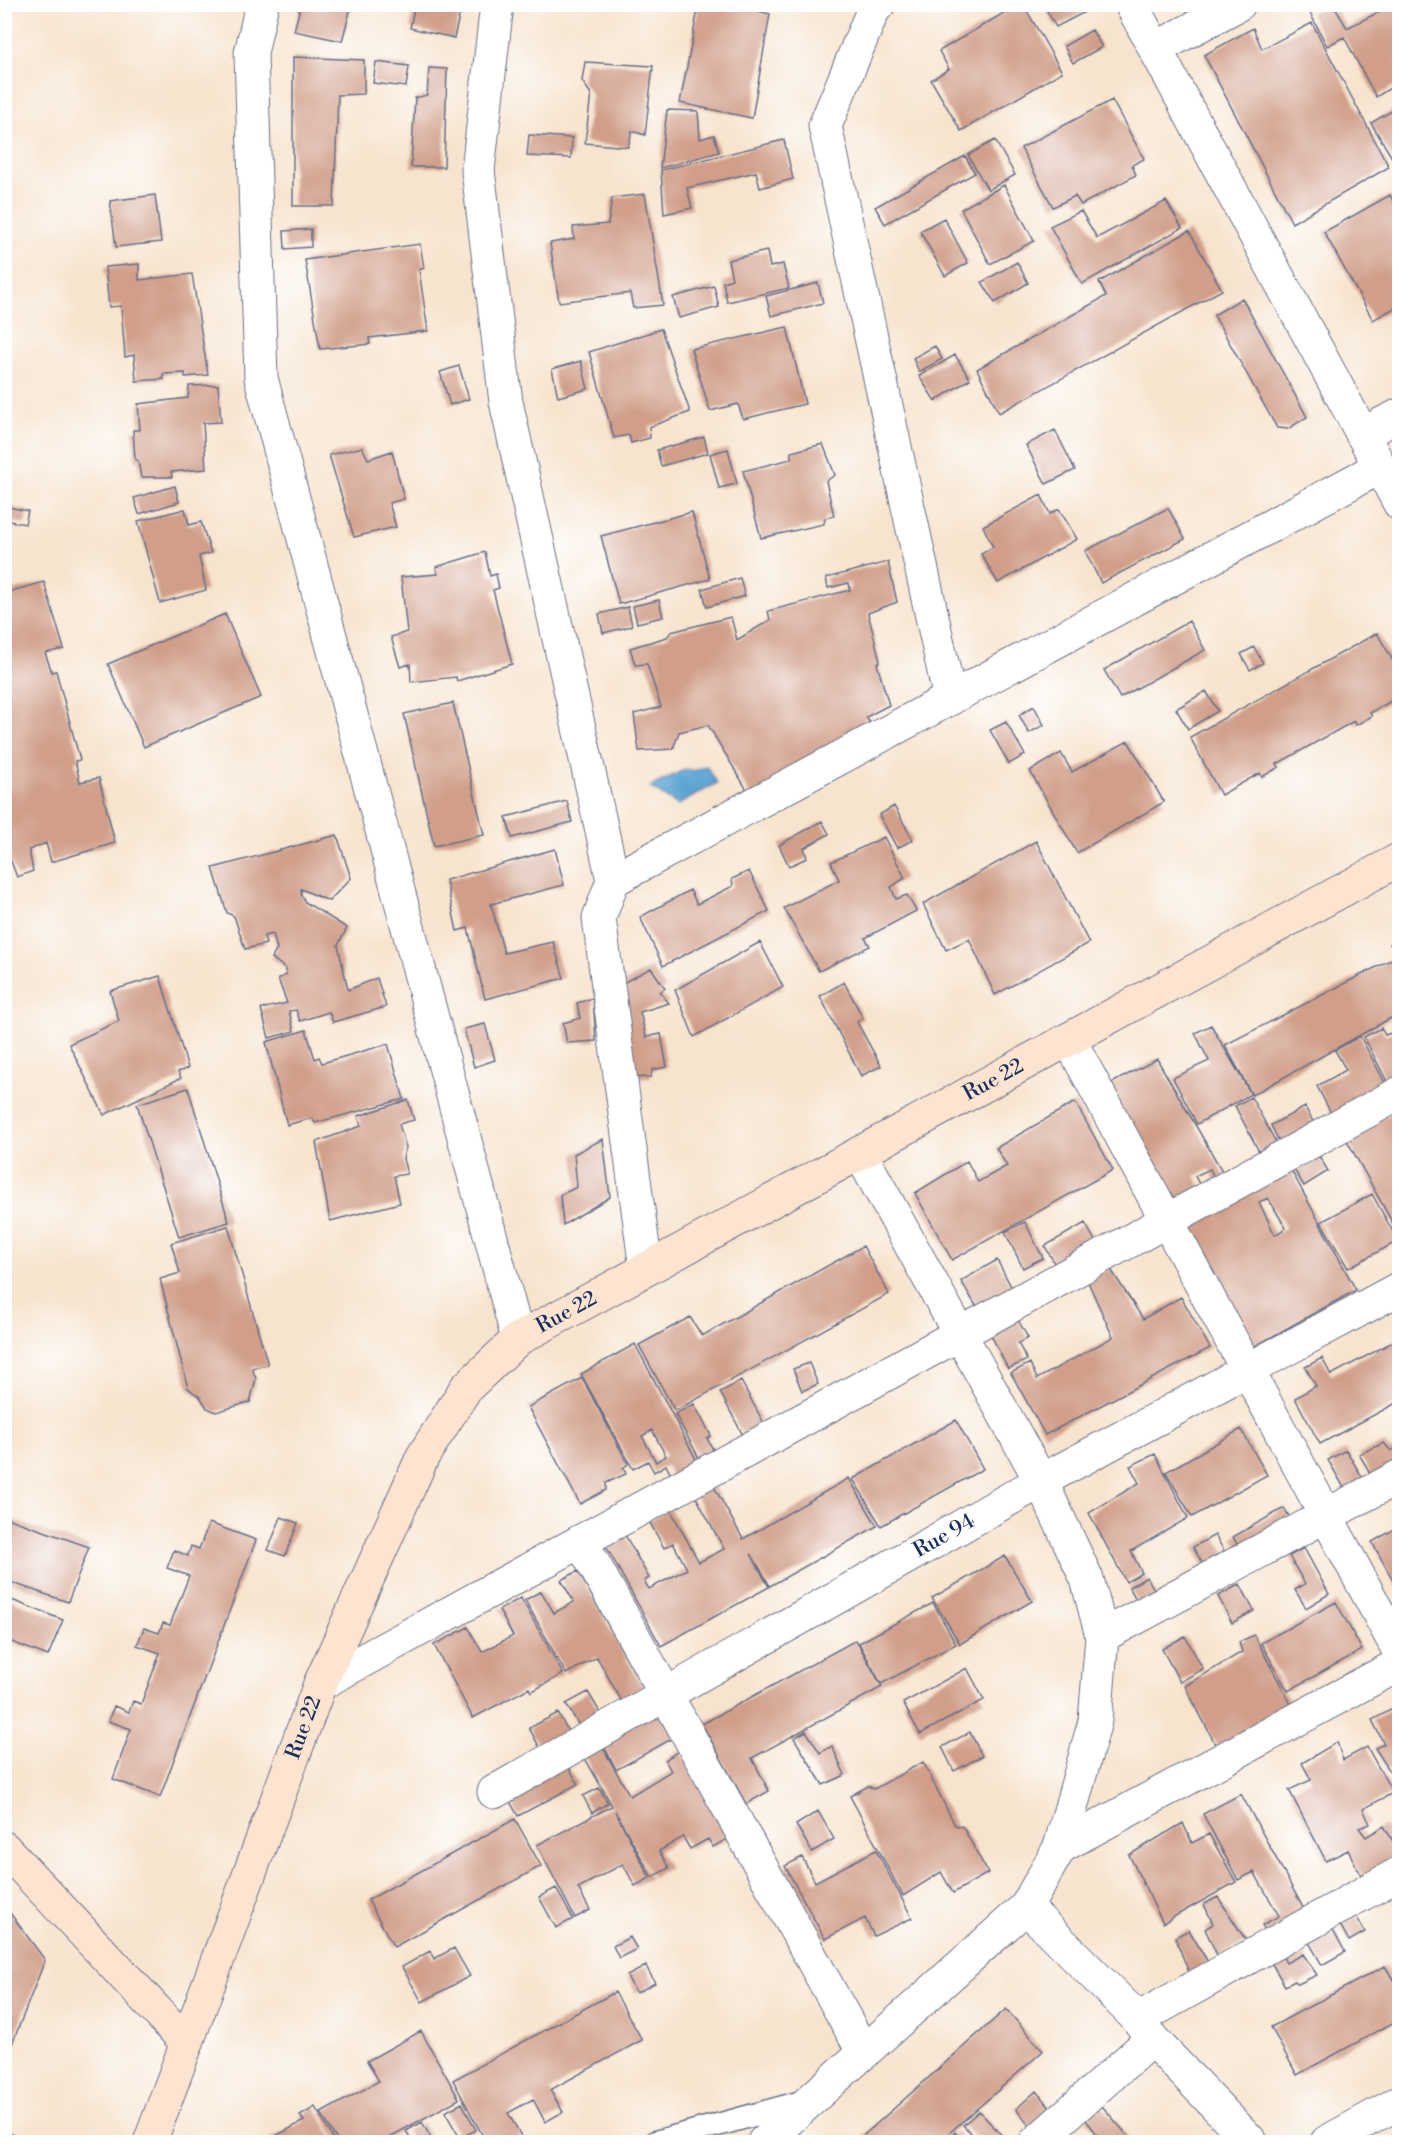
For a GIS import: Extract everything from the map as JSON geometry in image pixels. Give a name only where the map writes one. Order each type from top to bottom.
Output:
[{"type":"street","points":[[262,4],[251,53],[261,378],[518,1339]]},
{"type":"street","points":[[497,4],[478,170],[506,402],[613,880],[599,918],[646,1269]]},
{"type":"street","points":[[879,4],[874,8],[825,126],[950,699]]},
{"type":"street","points":[[1131,4],[1400,504]]},
{"type":"street","points":[[1155,49],[1239,4]]},
{"type":"street","points":[[1362,434],[1400,414]]},
{"type":"street","points":[[613,880],[1380,467]]},
{"type":"street","name":"Rue 22","points":[[150,2142],[320,1684],[423,1456],[466,1388],[518,1339],[1400,859]]},
{"type":"street","points":[[1070,1039],[1400,1653]]},
{"type":"street","points":[[320,1684],[1400,1093]]},
{"type":"street","points":[[764,2142],[1026,1907],[1060,1847],[1095,1721],[1102,1635],[1088,1579],[1041,1481],[860,1153]]},
{"type":"street","name":"Rue 94","points":[[494,1792],[1041,1481],[1400,1288]]},
{"type":"street","points":[[1102,1635],[1400,1476]]},
{"type":"street","points":[[581,1541],[864,2053]]},
{"type":"street","points":[[1060,1847],[1400,1664]]},
{"type":"street","points":[[4,1848],[187,2043]]},
{"type":"street","points":[[1036,2142],[1145,2029],[1400,1873]]},
{"type":"street","points":[[1026,1907],[1251,2142]]},
{"type":"street","points":[[1327,2142],[1400,2102]]},
{"type":"lane","points":[[655,2142],[813,2099]]},
{"type":"water","points":[[706,766],[717,783],[678,805],[650,787],[686,769],[694,771]]},
{"type":"building","points":[[301,4],[352,4],[342,41],[294,31]]},
{"type":"building","points":[[415,4],[462,4],[454,38],[410,28]]},
{"type":"building","points":[[699,4],[729,4],[770,14],[752,118],[680,103]]},
{"type":"building","points":[[1019,4],[1023,4],[1062,72],[961,131],[931,80],[949,69],[939,51]]},
{"type":"building","points":[[1055,4],[1078,4],[1083,13],[1056,27],[1047,11]]},
{"type":"building","points":[[1333,4],[1347,28],[1395,4],[1400,12],[1400,82],[1376,97],[1344,37],[1327,46],[1310,13]]},
{"type":"building","points":[[1312,23],[1389,167],[1292,223],[1204,55],[1253,28],[1262,49]]},
{"type":"building","points":[[1092,30],[1102,47],[1073,63],[1064,46]]},
{"type":"building","points":[[293,57],[364,60],[364,94],[338,95],[334,206],[293,206]]},
{"type":"building","points":[[376,62],[409,66],[406,87],[373,83]]},
{"type":"building","points":[[585,62],[653,66],[645,135],[632,131],[628,147],[585,143],[591,94],[582,81]]},
{"type":"building","points":[[429,68],[447,69],[444,167],[411,167],[415,98],[427,95]]},
{"type":"building","points":[[1112,100],[1144,159],[1132,165],[1136,175],[1081,205],[1075,196],[1053,207],[1021,148]]},
{"type":"building","points":[[1400,106],[1400,158],[1394,161],[1371,123]]},
{"type":"building","points":[[667,110],[698,111],[700,139],[714,135],[719,152],[660,168]]},
{"type":"building","points":[[529,135],[572,138],[571,158],[527,156]]},
{"type":"building","points":[[784,140],[793,179],[760,188],[756,172],[687,188],[692,208],[664,214],[661,170]]},
{"type":"building","points":[[995,140],[1015,175],[988,190],[968,155]]},
{"type":"building","points":[[965,156],[975,173],[885,224],[875,207]]},
{"type":"building","points":[[1004,185],[1034,241],[990,264],[961,209]]},
{"type":"building","points":[[645,194],[663,305],[633,308],[630,293],[559,302],[550,243],[574,239],[573,227],[608,224],[612,198]]},
{"type":"building","points":[[155,195],[161,242],[116,247],[110,201]]},
{"type":"building","points":[[1390,195],[1400,214],[1400,305],[1373,320],[1324,232]]},
{"type":"building","points":[[1166,201],[1182,228],[1082,284],[1050,226],[1081,211],[1097,238]]},
{"type":"building","points":[[944,218],[968,263],[945,276],[920,231]]},
{"type":"building","points":[[311,229],[311,247],[285,249],[284,231]]},
{"type":"building","points":[[1189,231],[1222,290],[999,413],[977,369],[1106,296],[1099,282]]},
{"type":"building","points":[[420,244],[424,268],[419,270],[428,331],[369,338],[370,344],[320,349],[305,260]]},
{"type":"building","points":[[767,251],[770,267],[783,264],[789,288],[727,302],[723,282],[732,279],[728,260]]},
{"type":"building","points":[[1017,262],[1028,283],[995,303],[982,282]]},
{"type":"building","points":[[139,264],[139,280],[192,274],[208,375],[185,377],[185,373],[163,374],[164,379],[136,381],[134,355],[125,357],[121,306],[109,307],[105,267]]},
{"type":"building","points":[[818,283],[823,303],[771,316],[766,296]]},
{"type":"building","points":[[714,286],[719,307],[679,318],[673,297]]},
{"type":"building","points":[[1242,298],[1307,417],[1288,429],[1277,428],[1214,315]]},
{"type":"building","points":[[787,327],[805,404],[743,419],[738,404],[710,411],[691,349]]},
{"type":"building","points":[[661,329],[690,412],[649,427],[650,438],[631,443],[629,435],[614,438],[589,352]]},
{"type":"building","points":[[935,346],[942,359],[919,372],[913,358]]},
{"type":"building","points":[[955,355],[970,379],[935,401],[919,376]]},
{"type":"building","points":[[581,361],[588,389],[558,397],[552,369]]},
{"type":"building","points":[[459,366],[469,399],[450,405],[440,372]]},
{"type":"building","points":[[218,385],[221,422],[203,423],[206,469],[171,472],[172,477],[141,477],[138,461],[135,459],[133,430],[140,430],[138,404],[188,398],[189,386]]},
{"type":"building","points":[[1055,430],[1075,470],[1046,484],[1026,445]]},
{"type":"building","points":[[704,437],[708,453],[661,466],[657,450]]},
{"type":"building","points":[[823,444],[835,475],[826,481],[834,516],[825,518],[824,524],[761,538],[743,471],[791,459],[791,452]]},
{"type":"building","points":[[362,447],[368,459],[392,451],[404,499],[389,503],[396,527],[354,537],[329,455]]},
{"type":"building","points":[[728,449],[737,484],[719,488],[710,454]]},
{"type":"building","points":[[175,486],[179,502],[139,514],[134,498]]},
{"type":"building","points":[[1041,495],[1050,514],[1059,509],[1077,539],[998,583],[981,554],[993,547],[983,526]]},
{"type":"building","points":[[4,506],[28,511],[25,524],[4,520]]},
{"type":"building","points":[[1168,508],[1185,539],[1101,583],[1085,551]]},
{"type":"building","points":[[185,509],[189,525],[201,522],[211,553],[199,556],[206,590],[160,603],[138,521]]},
{"type":"building","points":[[692,512],[710,579],[619,604],[601,536]]},
{"type":"building","points":[[485,552],[490,576],[496,574],[499,588],[493,590],[512,664],[457,681],[456,677],[411,682],[410,664],[400,667],[391,637],[407,632],[401,577],[438,574],[436,567]]},
{"type":"building","points":[[888,562],[897,602],[868,613],[880,661],[877,664],[889,705],[866,717],[874,729],[753,800],[708,725],[679,732],[673,749],[639,751],[634,714],[661,707],[647,664],[635,665],[630,648],[667,637],[671,632],[731,617],[737,640],[770,620],[768,611],[850,590],[849,583],[828,588],[826,578]]},
{"type":"building","points":[[740,578],[745,596],[707,607],[702,589]]},
{"type":"building","points":[[44,582],[64,649],[45,653],[52,672],[56,671],[80,760],[75,761],[80,782],[99,778],[115,843],[51,862],[46,843],[29,850],[33,871],[17,877],[9,856],[4,857],[4,593]]},
{"type":"building","points":[[659,600],[663,617],[637,623],[633,606]]},
{"type":"building","points":[[628,607],[632,626],[603,633],[599,614]]},
{"type":"building","points":[[225,614],[261,697],[144,747],[108,664]]},
{"type":"building","points":[[1189,621],[1205,650],[1120,698],[1104,670]]},
{"type":"building","points":[[1377,633],[1400,673],[1400,696],[1370,713],[1372,716],[1356,725],[1354,721],[1277,764],[1279,767],[1262,777],[1260,773],[1221,795],[1190,737]]},
{"type":"building","points":[[1254,647],[1263,663],[1250,670],[1241,654]]},
{"type":"building","points":[[1206,691],[1218,711],[1188,729],[1176,709]]},
{"type":"building","points":[[453,703],[484,835],[434,846],[404,714]]},
{"type":"building","points":[[1034,706],[1044,725],[1029,733],[1019,715]]},
{"type":"building","points":[[1006,722],[1025,755],[1009,764],[990,730]]},
{"type":"building","points":[[1128,741],[1164,802],[1077,853],[1030,771],[1061,753],[1072,772]]},
{"type":"building","points":[[567,801],[572,822],[512,838],[506,817]]},
{"type":"building","points":[[894,806],[913,840],[897,848],[879,815]]},
{"type":"building","points":[[822,821],[829,834],[804,848],[807,858],[789,866],[779,845]]},
{"type":"building","points":[[337,835],[351,878],[329,901],[301,889],[301,894],[305,902],[347,928],[338,945],[348,990],[377,978],[386,1007],[333,1022],[329,1012],[300,1021],[296,1010],[289,1011],[294,1031],[269,1038],[261,1009],[287,1003],[278,979],[286,975],[286,969],[272,958],[277,949],[273,934],[264,936],[266,944],[245,949],[234,916],[227,913],[213,868]]},
{"type":"building","points":[[884,837],[905,878],[891,887],[896,899],[907,895],[916,911],[865,938],[870,946],[819,971],[784,908],[839,880],[831,862]]},
{"type":"building","points":[[1036,841],[1089,943],[995,995],[969,939],[946,950],[923,904]]},
{"type":"building","points":[[555,849],[564,885],[491,904],[504,953],[553,942],[564,978],[485,999],[468,928],[457,931],[446,880]]},
{"type":"building","points":[[749,871],[769,911],[663,966],[640,917],[690,890],[697,904],[733,886],[732,879]]},
{"type":"building","points":[[1400,939],[1400,1013],[1252,1095],[1225,1045],[1398,956],[1390,944]]},
{"type":"building","points":[[760,942],[783,987],[694,1037],[675,990]]},
{"type":"building","points":[[651,968],[665,988],[660,992],[669,1003],[640,1012],[646,1037],[661,1034],[667,1067],[652,1070],[651,1077],[624,1078],[617,986]]},
{"type":"building","points":[[160,976],[188,1068],[178,1072],[181,1078],[104,1115],[69,1044],[119,1021],[110,991]]},
{"type":"building","points":[[844,982],[863,1018],[857,1022],[881,1066],[861,1076],[820,996]]},
{"type":"building","points":[[593,998],[596,1041],[567,1043],[563,1023],[580,1018],[577,1003]]},
{"type":"building","points":[[485,1024],[495,1060],[474,1067],[464,1029]]},
{"type":"building","points":[[1211,1025],[1251,1094],[1197,1124],[1173,1078],[1209,1061],[1195,1033]]},
{"type":"building","points":[[1381,1028],[1385,1035],[1400,1030],[1400,1081],[1390,1087],[1364,1037]]},
{"type":"building","points":[[306,1030],[315,1059],[319,1057],[322,1063],[388,1044],[404,1099],[315,1123],[312,1118],[287,1125],[266,1042]]},
{"type":"building","points":[[1360,1036],[1389,1090],[1334,1119],[1317,1086],[1346,1070],[1335,1050]]},
{"type":"building","points":[[1157,1059],[1225,1176],[1216,1182],[1210,1169],[1195,1176],[1203,1192],[1171,1211],[1104,1087]]},
{"type":"building","points":[[188,1088],[229,1222],[179,1237],[137,1104]]},
{"type":"building","points":[[1251,1097],[1278,1146],[1261,1155],[1235,1106]]},
{"type":"building","points":[[408,1100],[414,1120],[399,1124],[406,1147],[403,1158],[407,1174],[394,1176],[400,1203],[330,1221],[316,1142],[361,1126],[358,1116]]},
{"type":"building","points":[[1075,1102],[1113,1170],[952,1260],[915,1193],[967,1161],[978,1182],[1007,1166],[996,1148]]},
{"type":"building","points":[[1305,1107],[1316,1127],[1281,1146],[1271,1125]]},
{"type":"building","points":[[1400,1109],[1400,1236],[1345,1137]]},
{"type":"building","points":[[603,1139],[610,1197],[563,1225],[560,1195],[577,1187],[574,1154]]},
{"type":"building","points":[[1318,1154],[1328,1171],[1304,1186],[1293,1168]]},
{"type":"building","points":[[1291,1170],[1356,1290],[1248,1350],[1184,1230]],"holes":[[[1268,1198],[1286,1228],[1275,1235],[1259,1202]]]},
{"type":"building","points":[[1372,1194],[1398,1241],[1348,1268],[1321,1222]]},
{"type":"building","points":[[1025,1222],[1043,1258],[1023,1268],[1005,1232]]},
{"type":"building","points":[[1085,1223],[1098,1246],[1057,1268],[1045,1246]]},
{"type":"building","points":[[228,1226],[268,1365],[252,1368],[256,1379],[250,1402],[216,1412],[207,1408],[201,1398],[188,1388],[160,1279],[180,1273],[171,1243]]},
{"type":"building","points":[[863,1246],[889,1294],[675,1411],[639,1345],[690,1317],[702,1336]]},
{"type":"building","points":[[997,1260],[1014,1292],[979,1311],[961,1281]]},
{"type":"building","points":[[1110,1268],[1143,1319],[1181,1297],[1210,1348],[1045,1435],[1011,1373],[1030,1363],[1037,1379],[1113,1337],[1088,1282]]},
{"type":"building","points":[[1016,1316],[1028,1338],[1018,1343],[1027,1360],[1008,1369],[989,1331]]},
{"type":"building","points":[[1400,1338],[1400,1401],[1320,1444],[1295,1398],[1316,1386],[1305,1367],[1322,1358],[1331,1375]]},
{"type":"building","points":[[635,1344],[701,1469],[675,1483],[666,1465],[654,1472],[648,1461],[633,1469],[581,1374]],"holes":[[[652,1430],[666,1456],[656,1462],[642,1436]]]},
{"type":"building","points":[[809,1363],[818,1384],[802,1391],[793,1369]]},
{"type":"building","points":[[582,1378],[628,1464],[623,1468],[626,1474],[606,1483],[606,1490],[580,1504],[528,1407]]},
{"type":"building","points":[[741,1381],[767,1429],[746,1441],[720,1392]]},
{"type":"building","points":[[694,1404],[711,1436],[707,1438],[718,1459],[704,1467],[675,1414]]},
{"type":"building","points":[[956,1420],[983,1469],[881,1526],[853,1479]]},
{"type":"building","points":[[1241,1429],[1267,1475],[1192,1517],[1166,1472]]},
{"type":"building","points":[[1384,1443],[1391,1451],[1397,1447],[1400,1471],[1377,1485],[1359,1454]]},
{"type":"building","points":[[1346,1450],[1368,1487],[1350,1498],[1328,1460]]},
{"type":"building","points":[[1155,1454],[1188,1518],[1131,1551],[1142,1573],[1126,1582],[1089,1513],[1139,1483],[1130,1466]]},
{"type":"building","points":[[849,1478],[877,1526],[770,1586],[751,1554],[769,1587],[661,1646],[606,1546],[625,1535],[649,1578],[644,1581],[649,1589],[687,1569],[673,1543],[664,1548],[649,1521],[670,1509],[699,1562],[724,1549],[695,1495],[713,1485],[743,1539]]},
{"type":"building","points":[[1284,1508],[1296,1528],[1244,1556],[1233,1537]]},
{"type":"building","points":[[4,1517],[89,1547],[68,1602],[4,1580]]},
{"type":"building","points":[[281,1517],[298,1523],[285,1556],[268,1550]]},
{"type":"building","points":[[209,1523],[256,1540],[160,1797],[113,1779],[131,1729],[108,1721],[114,1706],[129,1712],[133,1701],[141,1704],[160,1653],[137,1645],[144,1628],[159,1633],[163,1623],[170,1625],[189,1576],[167,1568],[174,1550],[188,1556],[191,1546],[199,1549]]},
{"type":"building","points":[[1400,1526],[1400,1593],[1372,1542]]},
{"type":"building","points":[[1215,1535],[1231,1563],[1209,1575],[1193,1547]]},
{"type":"building","points":[[1304,1548],[1329,1594],[1306,1608],[1295,1590],[1305,1584],[1289,1556]]},
{"type":"building","points":[[1005,1556],[1032,1601],[960,1644],[932,1598]]},
{"type":"building","points":[[578,1571],[648,1697],[626,1709],[597,1657],[566,1674],[525,1600],[541,1591],[554,1613],[574,1602],[561,1580]]},
{"type":"building","points":[[1147,1577],[1160,1600],[1143,1611],[1129,1587]]},
{"type":"building","points":[[1240,1584],[1254,1611],[1232,1623],[1218,1596]]},
{"type":"building","points":[[4,1597],[63,1620],[48,1656],[4,1639]]},
{"type":"building","points":[[521,1598],[563,1674],[531,1692],[529,1688],[473,1718],[434,1645],[468,1627],[482,1652],[513,1636],[499,1610]]},
{"type":"building","points":[[1336,1602],[1362,1650],[1288,1691],[1261,1643]]},
{"type":"building","points":[[933,1603],[956,1644],[881,1684],[859,1643]]},
{"type":"building","points":[[1254,1635],[1293,1708],[1219,1751],[1185,1686],[1242,1652],[1239,1642]]},
{"type":"building","points":[[1185,1636],[1203,1669],[1180,1682],[1162,1649]]},
{"type":"building","points":[[856,1640],[882,1687],[752,1758],[769,1791],[746,1804],[702,1724]]},
{"type":"building","points":[[967,1668],[984,1700],[920,1734],[903,1703]]},
{"type":"building","points":[[588,1692],[604,1719],[583,1732],[566,1704]]},
{"type":"building","points":[[1400,1705],[1400,1787],[1375,1748],[1384,1744],[1372,1720]]},
{"type":"building","points":[[661,1709],[677,1736],[616,1770],[602,1742]]},
{"type":"building","points":[[558,1713],[569,1733],[540,1748],[529,1728]]},
{"type":"building","points":[[806,1731],[820,1753],[832,1746],[845,1775],[823,1785],[794,1738]]},
{"type":"building","points":[[970,1732],[982,1756],[954,1771],[942,1747]]},
{"type":"building","points":[[1337,1742],[1343,1760],[1367,1747],[1393,1793],[1363,1809],[1370,1824],[1359,1828],[1366,1837],[1384,1826],[1400,1853],[1400,1869],[1365,1883],[1348,1850],[1326,1861],[1289,1790],[1311,1780],[1302,1763]]},
{"type":"building","points":[[600,1743],[630,1796],[671,1771],[665,1760],[680,1750],[729,1838],[713,1847],[708,1839],[690,1849],[683,1837],[659,1851],[669,1868],[652,1877],[615,1811],[650,1878],[635,1886],[623,1864],[578,1888],[590,1910],[575,1918],[537,1845],[612,1806],[582,1753]]},
{"type":"building","points":[[566,1762],[578,1784],[518,1816],[506,1794]]},
{"type":"building","points":[[923,1762],[955,1825],[963,1827],[988,1873],[953,1893],[941,1872],[903,1896],[850,1796],[868,1786],[874,1789]]},
{"type":"building","points":[[599,1788],[608,1803],[592,1813],[583,1796]]},
{"type":"building","points":[[1241,1794],[1307,1915],[1269,1936],[1262,1925],[1279,1916],[1254,1872],[1238,1880],[1203,1814]]},
{"type":"building","points":[[818,1811],[834,1839],[812,1852],[796,1825]]},
{"type":"building","points":[[515,1819],[541,1866],[394,1947],[368,1900]]},
{"type":"building","points":[[1183,1823],[1192,1843],[1209,1834],[1236,1882],[1163,1923],[1129,1855]]},
{"type":"building","points":[[876,1850],[912,1918],[874,1936],[865,1918],[825,1939],[785,1866],[802,1857],[815,1882]]},
{"type":"building","points":[[556,1888],[573,1919],[556,1928],[539,1897]]},
{"type":"building","points":[[1218,1897],[1247,1942],[1218,1957],[1205,1929],[1213,1924],[1204,1904]]},
{"type":"building","points":[[4,1905],[45,1960],[5,2062],[4,2062]]},
{"type":"building","points":[[1353,1910],[1365,1932],[1349,1941],[1337,1919]]},
{"type":"building","points":[[1330,1924],[1345,1952],[1322,1965],[1306,1937]]},
{"type":"building","points":[[1189,1930],[1209,1964],[1190,1975],[1175,1937]]},
{"type":"building","points":[[630,1937],[637,1949],[619,1958],[613,1946]]},
{"type":"building","points":[[454,1948],[470,1976],[422,2002],[402,1967],[430,1951],[434,1959]]},
{"type":"building","points":[[1281,1953],[1286,1963],[1303,1954],[1317,1975],[1298,1984],[1295,1981],[1285,1986],[1269,1959]]},
{"type":"building","points":[[646,1966],[655,1983],[636,1993],[627,1976]]},
{"type":"building","points":[[1385,1966],[1400,1991],[1400,2019],[1297,2075],[1271,2027]]},
{"type":"building","points":[[615,1992],[642,2040],[550,2090],[563,2112],[545,2122],[533,2099],[508,2113],[521,2136],[510,2142],[486,2142],[453,2080]]},
{"type":"building","points":[[1006,2009],[1043,2051],[939,2142],[856,2142]]},
{"type":"building","points":[[421,2031],[459,2099],[381,2142],[338,2142],[321,2113],[379,2081],[367,2061]]},
{"type":"building","points":[[1036,2091],[1056,2115],[1035,2133],[1016,2109]]},
{"type":"building","points":[[462,2103],[476,2130],[460,2138],[445,2112]]},
{"type":"building","points":[[1102,2106],[1129,2137],[1123,2142],[1103,2142],[1086,2120]]},
{"type":"building","points":[[315,2107],[335,2142],[272,2142],[270,2139],[304,2121],[300,2116]]},
{"type":"building","points":[[979,2111],[1008,2142],[980,2142],[963,2125]]},
{"type":"building","points":[[422,2122],[433,2142],[413,2142],[406,2131]]},
{"type":"building","points":[[955,2132],[964,2142],[946,2141]]},
{"type":"building","points":[[11,2134],[31,2142],[7,2142]]}]
